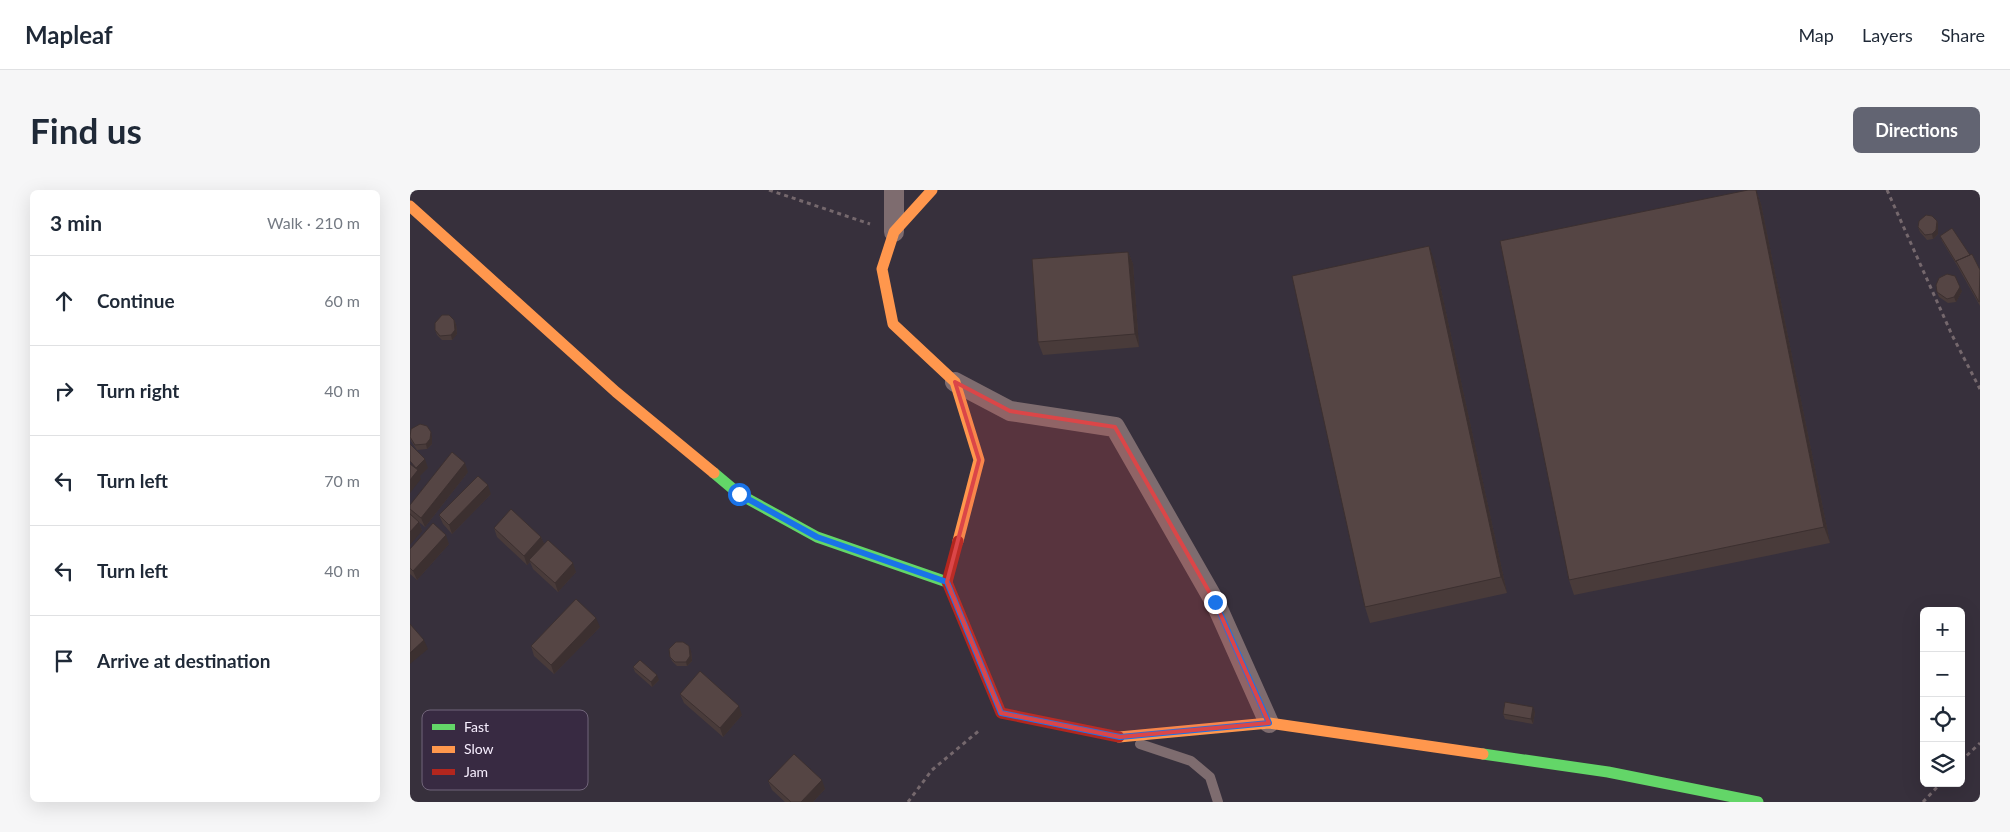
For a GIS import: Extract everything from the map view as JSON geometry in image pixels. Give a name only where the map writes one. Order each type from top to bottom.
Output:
[{"type":"street","points":[[894,190],[894,232],[882,269],[893,324],[955,382],[1010,410],[1115,427],[1215,602],[1269,723]]},
{"type":"street","points":[[894,232],[932,190]]},
{"type":"street","points":[[410,206],[616,392],[739,494],[817,537],[947,582]]},
{"type":"street","points":[[955,382],[979,460],[947,582],[1001,713],[1120,737],[1269,723],[1608,772],[1758,802]]},
{"type":"lane","points":[[1120,737],[1191,761],[1210,777],[1218,802]]},
{"type":"path","points":[[769,190],[894,232]]},
{"type":"path","points":[[1887,190],[1952,335],[1980,388]]},
{"type":"path","points":[[908,802],[932,770],[1001,713]]},
{"type":"path","points":[[1965,757],[1980,743]]},
{"type":"path","points":[[1923,802],[1937,787]]},
{"type":"highlighted area","points":[[955,382],[1010,411],[1115,427],[1215,602],[1269,723],[1120,737],[1001,713],[947,582],[979,460]]},
{"type":"building","points":[[1748,190],[1756,190],[1824,527],[1569,580],[1500,241]]},
{"type":"building","points":[[1926,215],[1932,216],[1937,221],[1936,230],[1932,234],[1925,235],[1918,227],[1919,221]]},
{"type":"building","points":[[1952,228],[1970,255],[1956,262],[1940,236]]},
{"type":"building","points":[[1429,246],[1501,577],[1365,607],[1292,276]]},
{"type":"building","points":[[1128,252],[1135,334],[1038,342],[1032,259]]},
{"type":"building","points":[[1972,254],[1980,270],[1979,302],[1956,261]]},
{"type":"building","points":[[1947,274],[1955,276],[1960,287],[1954,297],[1947,299],[1937,292],[1936,285],[1939,278]]},
{"type":"building","points":[[442,315],[449,315],[454,320],[455,330],[451,335],[440,336],[435,330],[435,323]]},
{"type":"building","points":[[420,424],[427,426],[431,432],[430,439],[426,444],[415,445],[410,437],[411,429]]},
{"type":"building","points":[[410,444],[425,459],[416,468],[410,461]]},
{"type":"building","points":[[452,452],[465,463],[421,518],[410,509],[410,505]]},
{"type":"building","points":[[410,464],[418,470],[410,480]]},
{"type":"building","points":[[478,476],[488,485],[449,525],[439,515]]},
{"type":"building","points":[[511,509],[541,537],[524,556],[494,528]]},
{"type":"building","points":[[410,514],[419,522],[410,532]]},
{"type":"building","points":[[433,523],[446,535],[413,571],[410,568],[410,549]]},
{"type":"building","points":[[548,540],[573,563],[555,583],[529,560]]},
{"type":"building","points":[[576,599],[596,618],[551,665],[531,646]]},
{"type":"building","points":[[410,624],[424,640],[410,653]]},
{"type":"building","points":[[676,642],[683,642],[689,646],[690,656],[686,662],[675,662],[670,657],[669,649]]},
{"type":"building","points":[[640,660],[657,675],[651,682],[633,667]]},
{"type":"building","points":[[700,671],[739,706],[720,728],[680,694]]},
{"type":"building","points":[[1505,702],[1533,707],[1531,719],[1503,714]]},
{"type":"building","points":[[794,754],[822,780],[801,802],[791,802],[768,781]]},
{"type":"traffic: fast","points":[[714,473],[739,494],[817,537],[947,582]]},
{"type":"traffic: fast","points":[[1483,754],[1608,772],[1758,802]]},
{"type":"traffic: slow","points":[[932,190],[894,232],[882,269],[893,324],[955,382],[979,460],[958,541]]},
{"type":"traffic: slow","points":[[410,206],[616,392],[714,473]]},
{"type":"traffic: slow","points":[[1119,737],[1269,723],[1483,754]]},
{"type":"traffic: jam","points":[[958,541],[947,582],[1001,713],[1119,737]]},
{"type":"route","points":[[739,494],[817,537],[947,582],[1001,713],[1120,737],[1269,723],[1215,602]]}]
